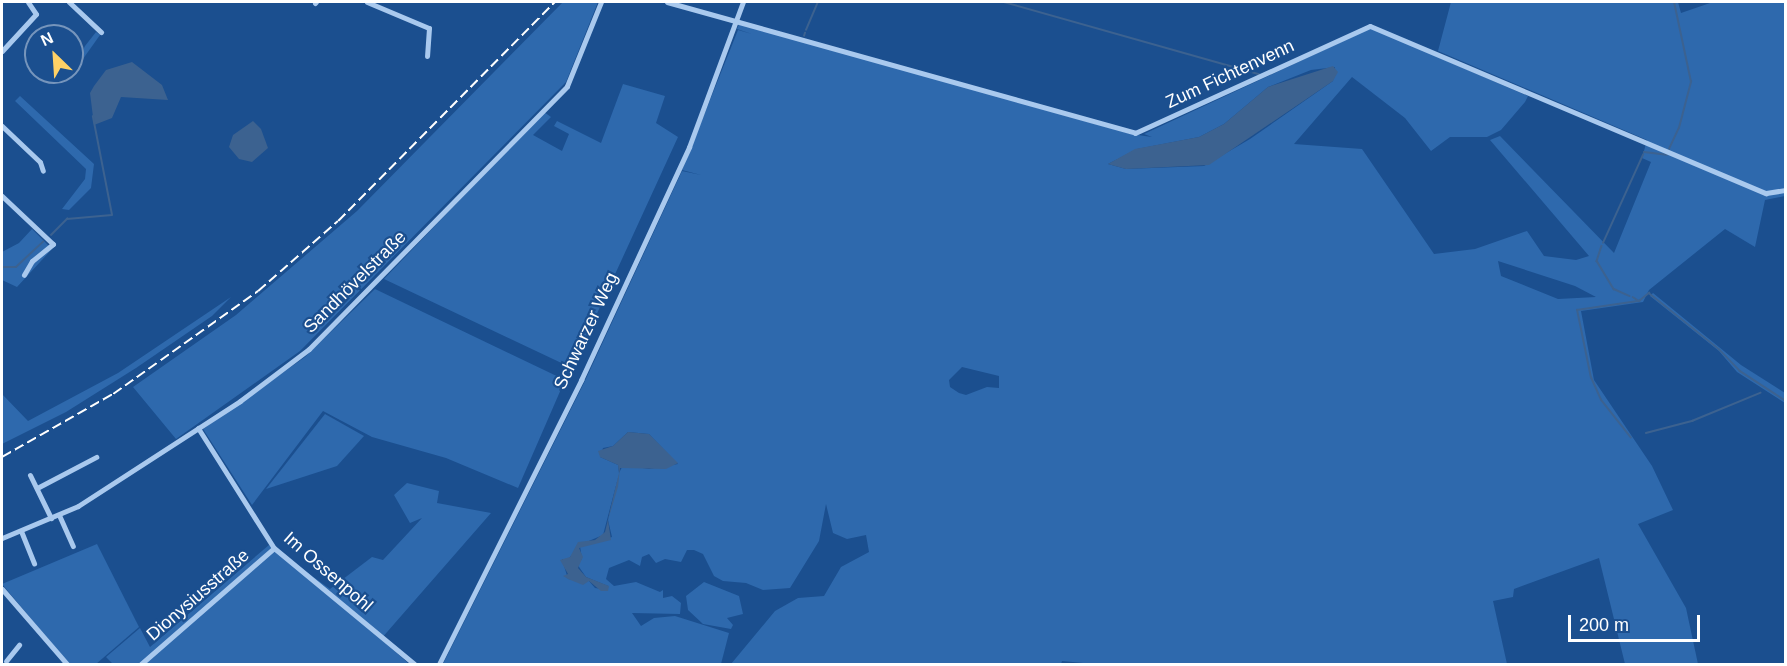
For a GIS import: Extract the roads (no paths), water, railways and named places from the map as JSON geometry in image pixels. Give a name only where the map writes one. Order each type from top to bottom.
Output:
[{"type":"street","points":[[2,51],[36,14],[28,2]]},
{"type":"street","points":[[69,2],[101,32]]},
{"type":"street","points":[[367,2],[429,28],[427,56]]},
{"type":"street","name":"Sandhövelstraße","points":[[2,538],[59,515],[198,428],[309,349],[567,86],[601,2]]},
{"type":"street","name":"Zum Fichtenvenn","points":[[667,2],[1135,133],[1370,26],[1766,193],[1785,190]]},
{"type":"street","name":"Schwarzer Weg","points":[[439,664],[581,380],[689,147],[743,2]]},
{"type":"street","points":[[2,126],[40,162],[43,171]]},
{"type":"street","points":[[2,196],[53,244],[32,261],[24,275]]},
{"type":"street","name":"Im Ossenpohl","points":[[198,428],[274,548],[414,664]]},
{"type":"street","points":[[37,488],[96,457]]},
{"type":"street","points":[[30,475],[51,518]]},
{"type":"street","points":[[59,515],[73,546]]},
{"type":"street","points":[[21,531],[34,564]]},
{"type":"street","name":"Dionysiusstraße","points":[[141,664],[274,548]]},
{"type":"street","points":[[2,589],[67,664]]},
{"type":"street","points":[[4,661],[19,645]]},
{"type":"waterway","points":[[806,30],[818,2]]},
{"type":"waterway","points":[[1004,2],[1259,74]]},
{"type":"waterway","points":[[1669,149],[1679,128],[1691,82],[1674,2]]},
{"type":"waterway","points":[[51,235],[67,219],[112,215],[93,117]]},
{"type":"waterway","points":[[1644,152],[1667,155]]},
{"type":"waterway","points":[[1603,243],[1643,155]]},
{"type":"waterway","points":[[2,267],[16,267],[43,242]]},
{"type":"waterway","points":[[1602,246],[1597,261],[1614,289],[1630,296]]},
{"type":"waterway","points":[[1633,297],[1639,301],[1649,293],[1719,349],[1740,371],[1786,401]]},
{"type":"waterway","points":[[1631,438],[1601,400],[1591,378],[1577,310],[1639,301]]},
{"type":"waterway","points":[[1646,433],[1692,421],[1760,393]]},
{"type":"railway","points":[[2,457],[113,394],[258,291],[338,221],[555,2]]}]
